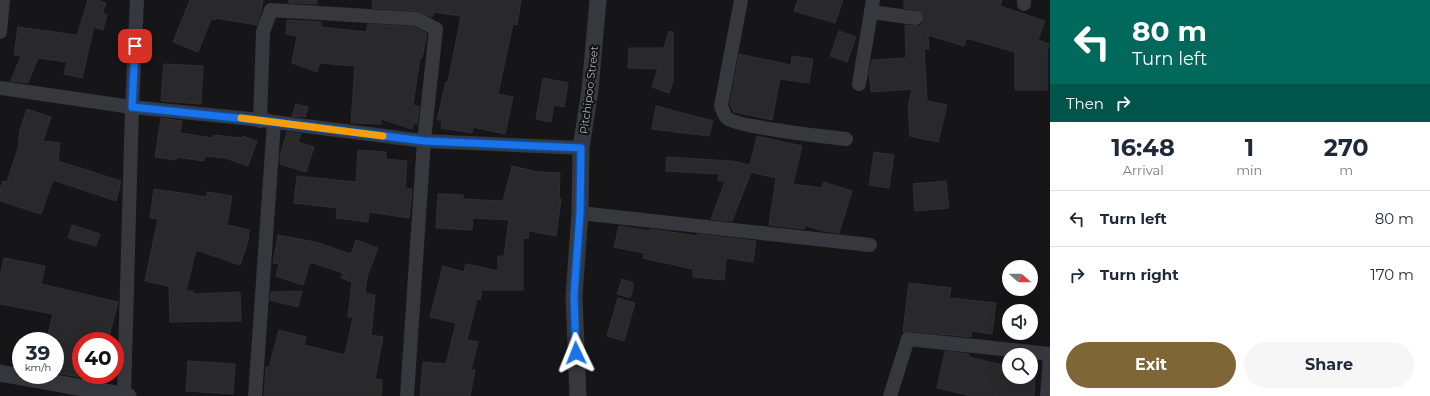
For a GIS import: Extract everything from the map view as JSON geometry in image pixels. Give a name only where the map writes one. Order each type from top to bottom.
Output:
[{"type":"street","points":[[0,32],[3,0]]},
{"type":"street","points":[[0,373],[126,396],[132,107],[137,0]]},
{"type":"street","name":"Pitchipoo Street","points":[[578,396],[574,296],[580,213],[581,148],[590,90],[598,0]]},
{"type":"street","points":[[741,0],[721,106],[727,118],[737,122],[795,133],[846,139]]},
{"type":"street","points":[[859,84],[872,6],[916,18]]},
{"type":"street","points":[[260,121],[263,32],[272,10],[417,19],[436,29],[424,141],[407,396]]},
{"type":"street","points":[[0,88],[132,107],[274,122],[424,141],[581,148]]},
{"type":"street","points":[[255,396],[274,122]]},
{"type":"street","points":[[580,213],[870,245]]},
{"type":"street","points":[[890,396],[908,339],[1050,355],[1047,396]]},
{"type":"building","points":[[88,0],[100,0],[106,3],[102,13],[107,15],[103,30],[94,27],[82,78],[64,74],[67,62],[38,58],[28,83],[11,81],[21,56],[14,55],[18,27],[77,35]]},
{"type":"building","points":[[190,0],[263,0],[257,25],[216,18],[215,20],[211,19],[198,52],[173,42]]},
{"type":"building","points":[[289,0],[317,0],[317,4],[289,3]]},
{"type":"building","points":[[373,0],[521,0],[517,25],[513,24],[498,94],[513,97],[505,134],[473,127],[472,133],[441,128],[442,120],[437,120],[446,82],[448,82],[461,16],[434,12],[432,17],[418,11],[372,8]]},
{"type":"building","points":[[798,0],[843,0],[835,23],[794,11]]},
{"type":"building","points":[[904,0],[1002,0],[1000,6],[1045,21],[1038,40],[1049,44],[1047,52],[1047,90],[1015,90],[1015,52],[966,38],[964,46],[928,35],[929,49],[924,49],[927,101],[947,105],[938,142],[910,136],[908,107],[912,89],[871,92],[869,73],[872,60],[906,58],[905,25],[920,26],[923,23],[924,19],[921,12],[904,8]]},
{"type":"building","points":[[287,20],[321,22],[321,27],[366,32],[368,24],[415,27],[427,34],[422,58],[420,58],[413,105],[419,107],[417,124],[414,123],[412,129],[381,119],[381,124],[351,123],[355,66],[320,63],[317,72],[292,63],[297,36],[286,34]]},
{"type":"building","points":[[669,31],[673,32],[673,82],[669,93],[652,87],[658,69],[628,68],[629,48],[664,48]]},
{"type":"building","points":[[839,31],[856,37],[847,62],[830,56]]},
{"type":"building","points":[[739,54],[791,65],[792,56],[813,59],[809,83],[780,79],[772,120],[734,112],[730,105]]},
{"type":"building","points":[[164,64],[203,66],[201,104],[161,101]]},
{"type":"building","points":[[543,78],[568,83],[564,107],[554,105],[551,122],[536,119]]},
{"type":"building","points":[[296,104],[308,107],[305,117],[292,116]]},
{"type":"building","points":[[656,106],[713,121],[709,136],[652,129]]},
{"type":"building","points":[[27,109],[51,117],[43,141],[60,143],[58,161],[121,181],[116,201],[53,180],[41,214],[0,201],[0,189],[3,181],[7,182],[18,148],[20,130]]},
{"type":"building","points":[[161,118],[182,121],[180,133],[213,138],[213,135],[242,138],[243,136],[257,141],[248,166],[225,158],[205,156],[204,161],[177,157],[176,160],[155,157]]},
{"type":"building","points":[[287,132],[301,134],[298,142],[314,147],[306,172],[280,164],[280,156]]},
{"type":"building","points":[[757,136],[802,146],[793,184],[822,188],[824,182],[852,191],[839,233],[823,231],[805,225],[804,229],[769,225],[776,178],[751,172],[732,221],[711,219],[725,182],[718,180],[719,174],[666,171],[667,157],[732,161],[750,165]]},
{"type":"building","points":[[358,150],[386,152],[386,159],[407,161],[405,188],[412,189],[409,218],[369,212],[368,222],[336,218],[337,208],[294,203],[297,176],[356,182]]},
{"type":"building","points":[[874,152],[894,155],[889,188],[869,185]]},
{"type":"building","points":[[512,166],[538,172],[560,173],[559,199],[561,199],[556,236],[529,231],[528,238],[523,238],[523,290],[482,290],[480,300],[477,299],[467,340],[478,342],[471,370],[475,370],[470,396],[420,396],[423,362],[446,364],[456,323],[430,317],[443,266],[464,272],[466,264],[498,271],[498,256],[504,256],[509,220],[473,218],[472,230],[436,228],[438,194],[463,195],[463,199],[503,201]]},
{"type":"building","points":[[946,181],[949,208],[915,211],[913,184]]},
{"type":"building","points":[[154,189],[207,197],[207,192],[232,196],[227,225],[249,230],[248,241],[240,265],[196,250],[186,291],[193,291],[193,294],[240,292],[241,321],[170,322],[169,286],[145,281],[158,219],[150,218]]},
{"type":"building","points":[[72,225],[100,234],[96,246],[68,238]]},
{"type":"building","points":[[619,226],[650,231],[650,229],[697,236],[697,234],[756,241],[753,262],[726,258],[724,280],[693,277],[693,269],[643,258],[644,253],[614,247]]},
{"type":"building","points":[[278,235],[315,242],[351,254],[356,240],[378,248],[367,277],[365,293],[375,295],[371,335],[383,337],[375,379],[382,380],[381,396],[264,396],[266,367],[269,367],[279,330],[306,337],[304,345],[345,355],[353,317],[348,317],[352,282],[341,278],[343,273],[310,262],[303,285],[276,276],[279,264],[273,263]]},
{"type":"building","points":[[4,258],[45,266],[41,284],[118,302],[110,332],[72,332],[72,376],[64,374],[64,332],[48,332],[53,314],[0,304],[0,276]]},
{"type":"building","points":[[622,279],[633,283],[630,298],[617,294]]},
{"type":"building","points":[[909,283],[951,288],[949,298],[996,303],[992,334],[972,331],[971,337],[909,331],[903,332]]},
{"type":"building","points":[[302,291],[298,307],[270,300],[271,292]]},
{"type":"building","points":[[618,298],[635,303],[624,341],[607,336]]},
{"type":"building","points":[[945,351],[969,354],[969,357],[1002,365],[1002,384],[1035,384],[1034,396],[972,396],[937,388]]},
{"type":"building","points":[[188,361],[235,364],[233,394],[186,391]]},
{"type":"slow traffic","points":[[241,118],[383,136]]},
{"type":"route","points":[[135,46],[132,107],[274,122],[424,141],[581,148],[580,213],[574,296],[576,353]]}]
